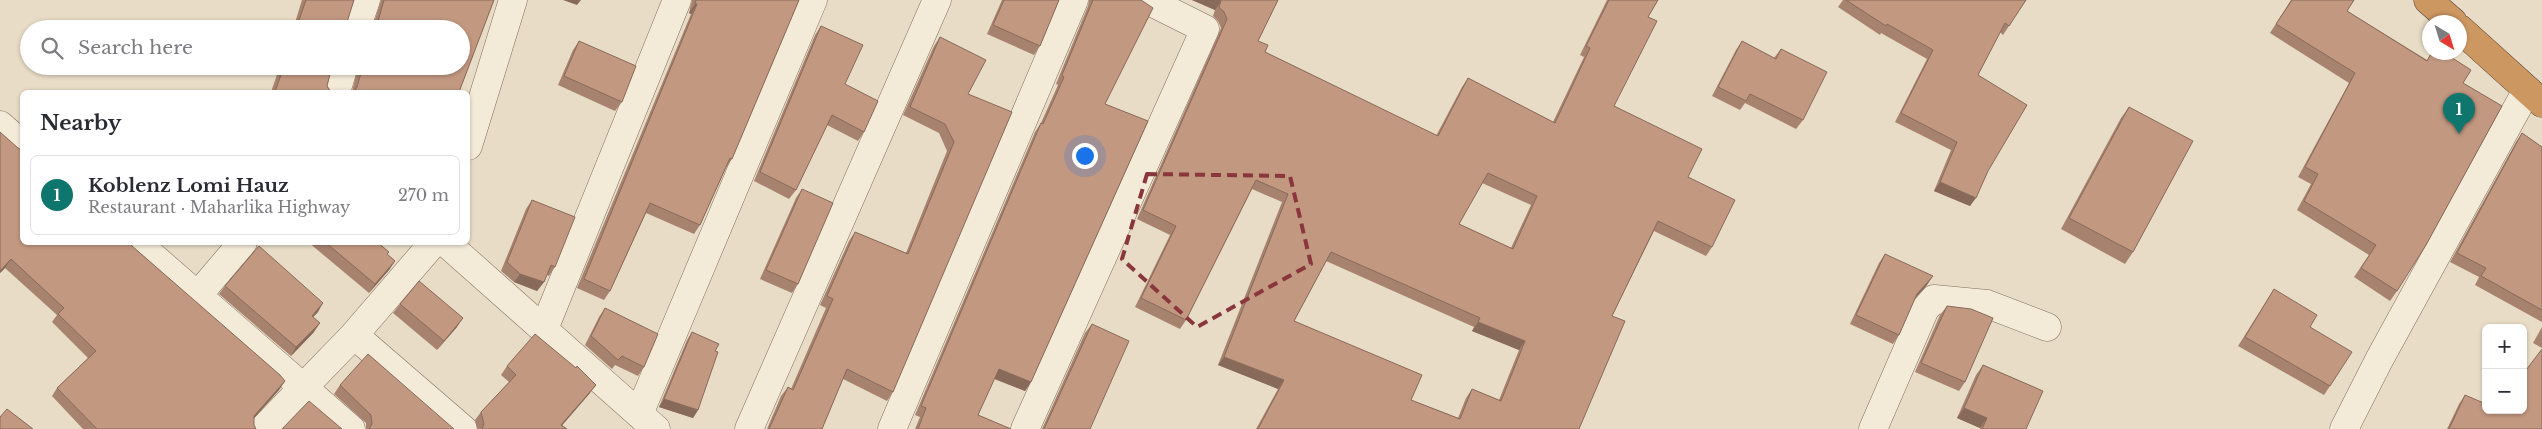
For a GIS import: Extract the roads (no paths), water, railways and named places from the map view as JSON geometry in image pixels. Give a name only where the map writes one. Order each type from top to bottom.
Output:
[{"type":"highway","points":[[2428,0],[2444,15]]},
{"type":"highway","points":[[2467,35],[2534,97]]},
{"type":"street","points":[[359,20],[366,0]]},
{"type":"street","points":[[470,140],[513,0]]},
{"type":"street","points":[[544,329],[677,0]]},
{"type":"street","points":[[447,245],[647,421],[812,0]]},
{"type":"street","points":[[748,429],[937,0]]},
{"type":"street","points":[[892,429],[1074,0]]},
{"type":"street","points":[[1025,429],[1205,29],[1147,0]]},
{"type":"street","points":[[337,90],[341,75]]},
{"type":"street","points":[[2344,429],[2379,360],[2534,97]]},
{"type":"street","points":[[0,125],[20,142]]},
{"type":"street","points":[[140,245],[351,429]]},
{"type":"street","points":[[198,295],[240,245]]},
{"type":"street","points":[[263,429],[354,335],[431,245]]},
{"type":"street","points":[[1874,429],[1925,309],[1934,299],[1987,304],[2047,327]]},
{"type":"street","points":[[354,335],[463,429]]},
{"type":"place","name":"Koblenz Lomi Hauz","points":[[2459,134]]}]
